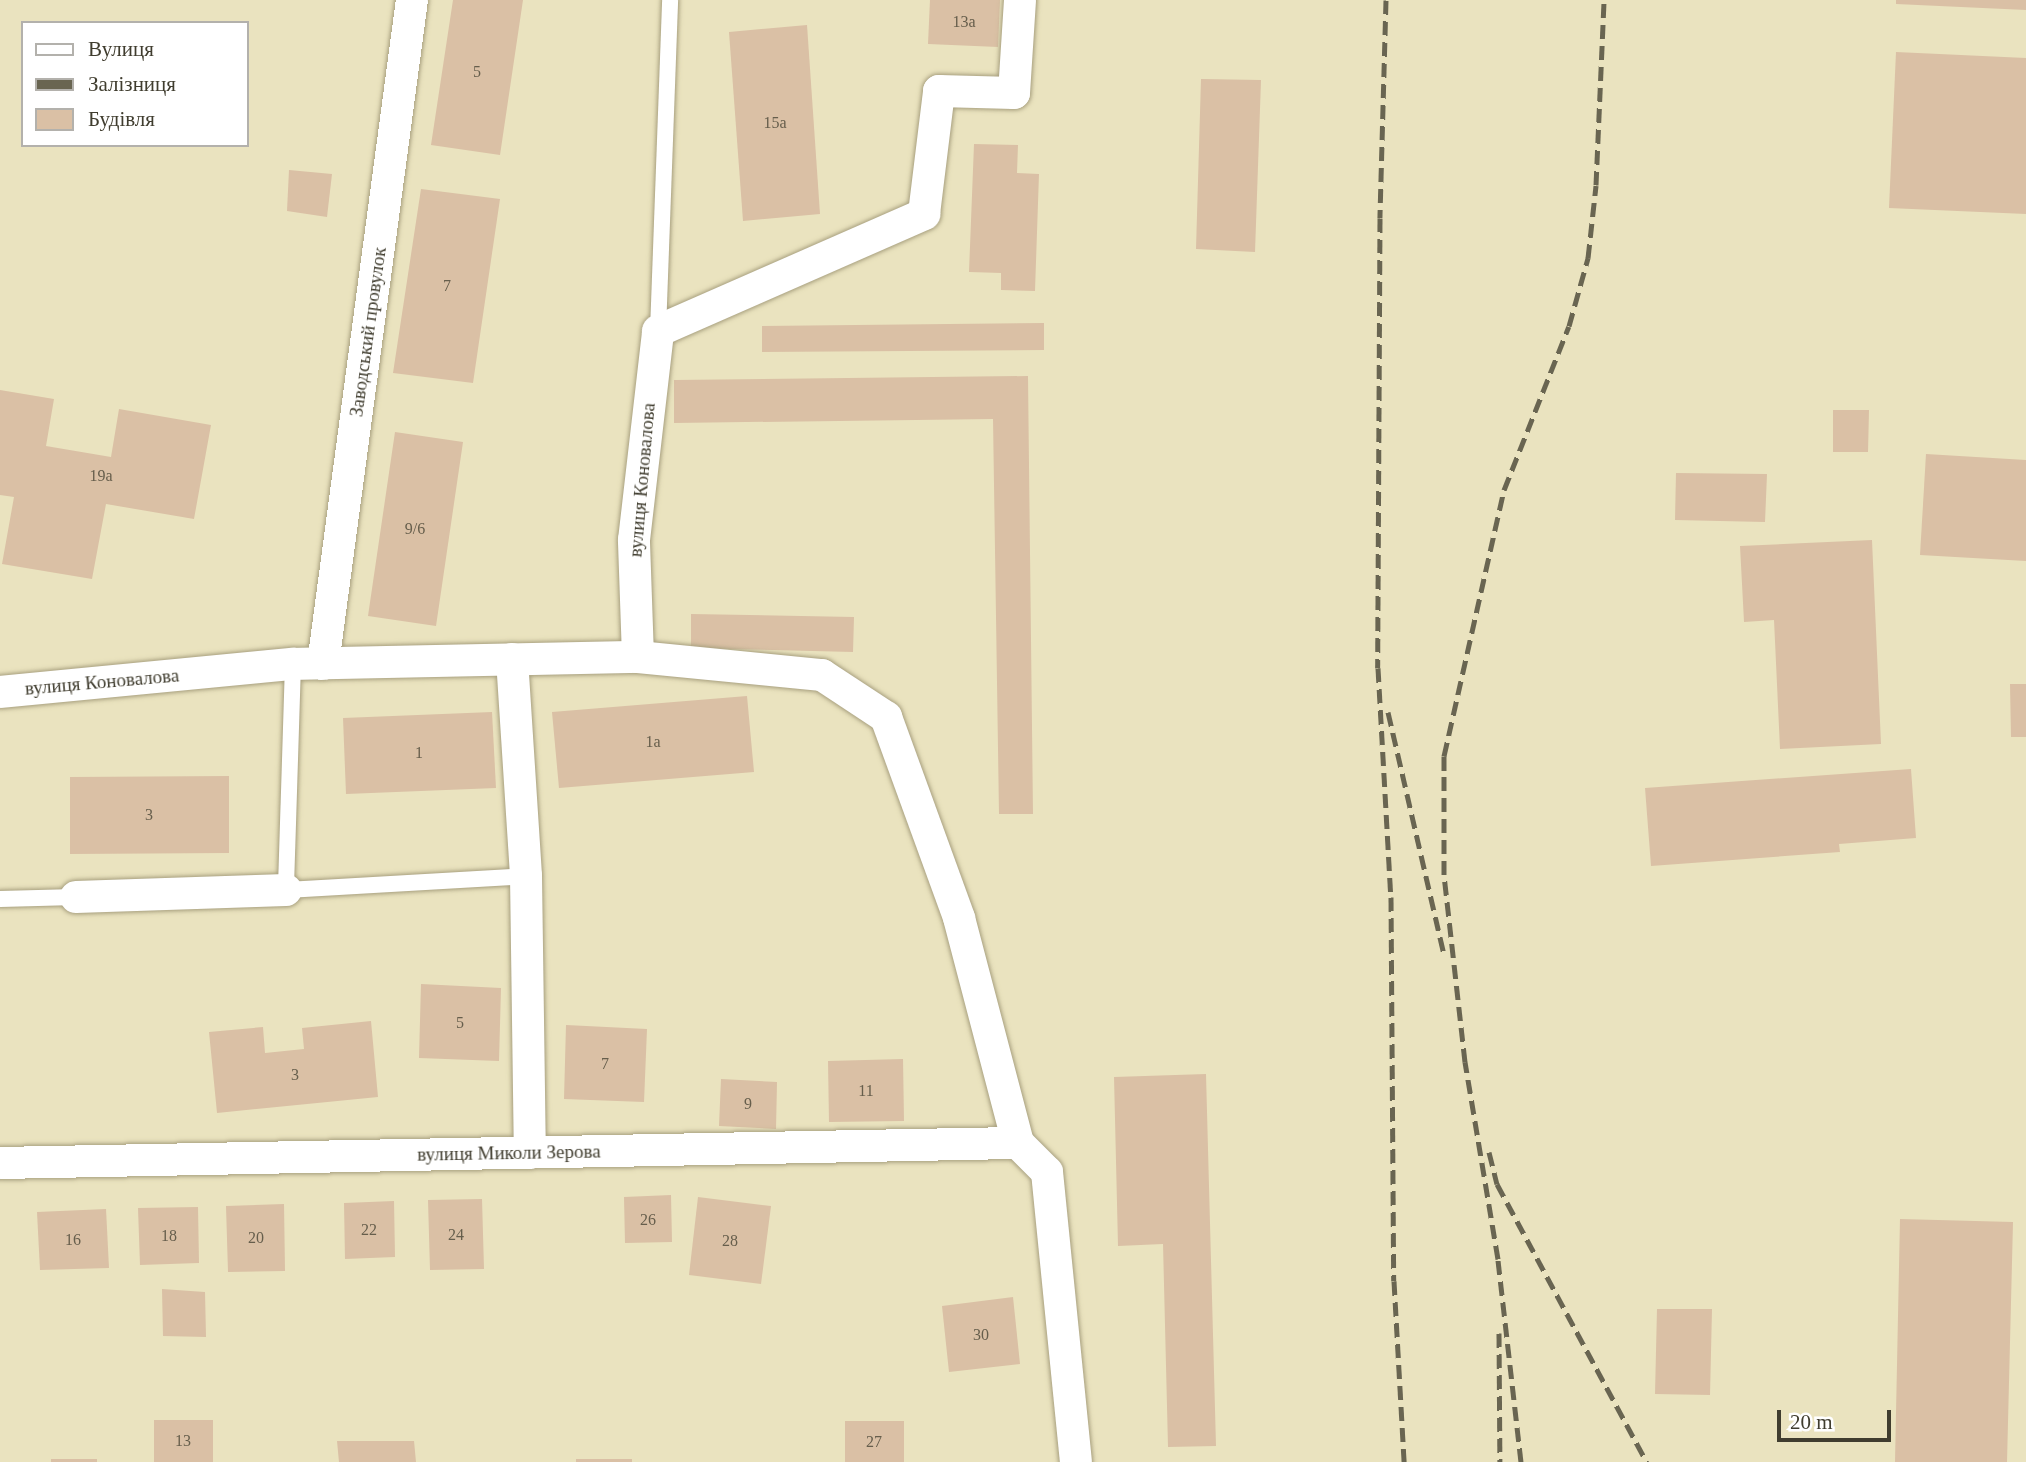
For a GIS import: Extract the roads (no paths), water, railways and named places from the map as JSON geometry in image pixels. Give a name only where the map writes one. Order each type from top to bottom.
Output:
[{"type":"street","name":"Заводський провулок","points":[[308,664],[412,0]]},
{"type":"street","points":[[658,331],[924,214],[939,91],[1014,93],[1020,0]]},
{"type":"street","name":"вулиця Коновалова","points":[[0,692],[308,664],[638,657],[634,540],[658,331]]},
{"type":"street","points":[[638,657],[821,675],[886,717],[959,918],[1018,1143],[1046,1172],[1076,1462]]},
{"type":"street","points":[[512,659],[526,876],[530,1153]]},
{"type":"street","points":[[76,897],[286,890]]},
{"type":"street","name":"вулиця Миколи Зерова","points":[[0,1163],[1018,1143]]},
{"type":"lane","points":[[658,331],[670,0]]},
{"type":"lane","points":[[308,664],[286,890],[526,876]]},
{"type":"lane","points":[[0,899],[76,897]]},
{"type":"railway","points":[[1386,0],[1380,218],[1378,668],[1391,897],[1394,1281],[1404,1462]]},
{"type":"railway","points":[[1521,1462],[1498,1259],[1465,1062],[1444,875],[1444,756],[1504,490],[1569,326],[1588,258],[1596,185],[1604,0]]},
{"type":"railway","points":[[1388,712],[1444,954]]},
{"type":"railway","points":[[1489,1152],[1497,1184],[1647,1462]]},
{"type":"railway","points":[[1499,1333],[1500,1462]]}]
